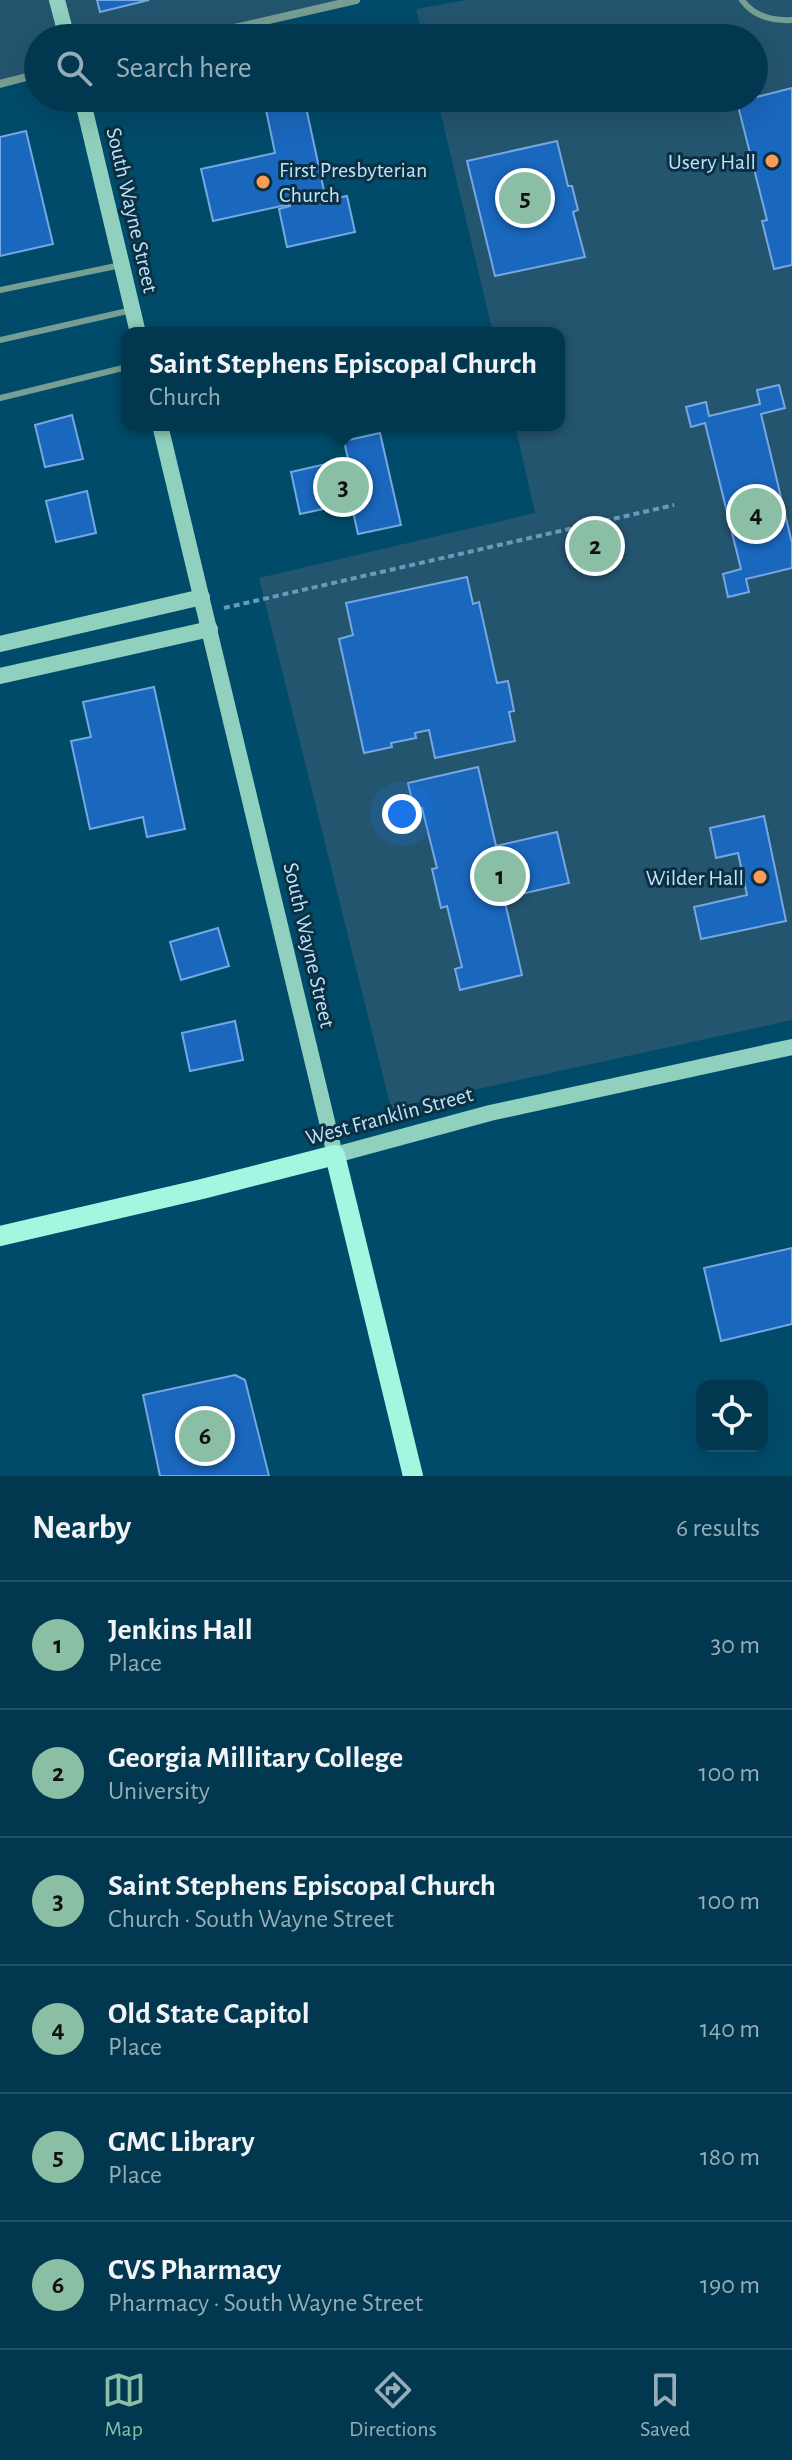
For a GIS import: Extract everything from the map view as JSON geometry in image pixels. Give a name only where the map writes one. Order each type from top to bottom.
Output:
[{"type":"main road","name":"West Franklin Street","points":[[0,1236],[335,1155]]},
{"type":"main road","name":"South Wayne Street","points":[[335,1155],[413,1476]]},
{"type":"street","points":[[57,0],[63,24]]},
{"type":"street","points":[[252,24],[356,0]]},
{"type":"street","points":[[0,84],[24,78]]},
{"type":"street","name":"South Wayne Street","points":[[85,112],[136,327]]},
{"type":"street","name":"South Wayne Street","points":[[161,431],[335,1155]]},
{"type":"street","points":[[0,644],[204,604]]},
{"type":"street","points":[[0,676],[210,629]]},
{"type":"street","name":"West Franklin Street","points":[[335,1155],[490,1113],[792,1047]]},
{"type":"lane","points":[[742,0],[755,13],[766,18],[792,20]]},
{"type":"lane","points":[[0,290],[121,265]]},
{"type":"lane","points":[[0,340],[132,310]]},
{"type":"lane","points":[[0,398],[121,368]]},
{"type":"path","points":[[204,604],[674,505]]},
{"type":"shaded area","points":[[0,0],[355,0],[256,24],[24,24],[24,80],[0,86]]},
{"type":"shaded area","points":[[467,0],[792,0],[792,1020],[391,1108],[259,578],[535,513],[516,431],[565,431],[565,327],[492,327],[440,112],[768,112],[768,24],[420,24],[416,9]]},
{"type":"building","points":[[97,0],[149,0],[100,12]]},
{"type":"building","name":"Usery Hall","points":[[792,88],[792,265],[774,269],[762,221],[767,220],[740,112],[768,112],[768,94]]},
{"type":"building","name":"First Presbyterian Church","points":[[266,112],[307,112],[326,200],[347,196],[355,232],[287,247],[279,209],[290,204],[213,221],[201,169],[275,153]]},
{"type":"building","points":[[26,131],[53,244],[0,256],[0,137]]},
{"type":"building","points":[[557,141],[568,186],[572,186],[578,210],[573,212],[585,257],[495,276],[467,161]]},
{"type":"building","points":[[779,385],[785,408],[761,414],[792,543],[792,568],[746,579],[749,592],[728,597],[723,574],[741,569],[705,423],[691,427],[686,407],[706,402],[709,416],[760,404],[757,390]]},
{"type":"building","points":[[72,415],[83,459],[45,467],[35,425]]},
{"type":"building","points":[[380,433],[401,525],[358,534],[351,503],[300,514],[291,472],[348,459],[344,441]]},
{"type":"building","points":[[87,491],[96,533],[56,542],[46,501]]},
{"type":"building","points":[[467,577],[473,604],[479,602],[497,683],[508,681],[514,711],[509,712],[515,741],[435,758],[429,730],[415,733],[416,738],[391,743],[392,747],[364,753],[339,639],[353,635],[346,603]]},
{"type":"building","points":[[154,687],[185,829],[147,837],[143,817],[90,829],[71,741],[91,737],[83,702]]},
{"type":"building","points":[[478,767],[496,846],[557,832],[569,883],[504,898],[522,975],[460,990],[455,969],[462,967],[447,906],[441,908],[432,869],[437,868],[422,808],[414,810],[408,783]]},
{"type":"building","name":"Wilder Hall","points":[[764,816],[786,921],[701,939],[694,907],[747,895],[738,853],[716,858],[710,828]]},
{"type":"building","points":[[218,928],[229,966],[181,980],[170,942]]},
{"type":"building","points":[[235,1021],[243,1060],[190,1071],[182,1033]]},
{"type":"building","points":[[792,1248],[792,1324],[721,1341],[704,1268]]},
{"type":"building","points":[[235,1375],[245,1380],[269,1476],[160,1476],[143,1395]]},
{"type":"place","name":"Usery Hall","points":[[772,161]]},
{"type":"place","name":"First Presbyterian Church","points":[[263,182]]},
{"type":"place","name":"GMC Library","points":[[525,198]]},
{"type":"place","name":"Saint Stephens Episcopal Church","points":[[343,487]]},
{"type":"place","name":"Old State Capitol","points":[[756,514]]},
{"type":"place","name":"Georgia Millitary College","points":[[595,546]]},
{"type":"place","name":"Jenkins Hall","points":[[500,876]]},
{"type":"place","name":"Wilder Hall","points":[[760,877]]},
{"type":"place","name":"CVS Pharmacy","points":[[205,1436]]}]
